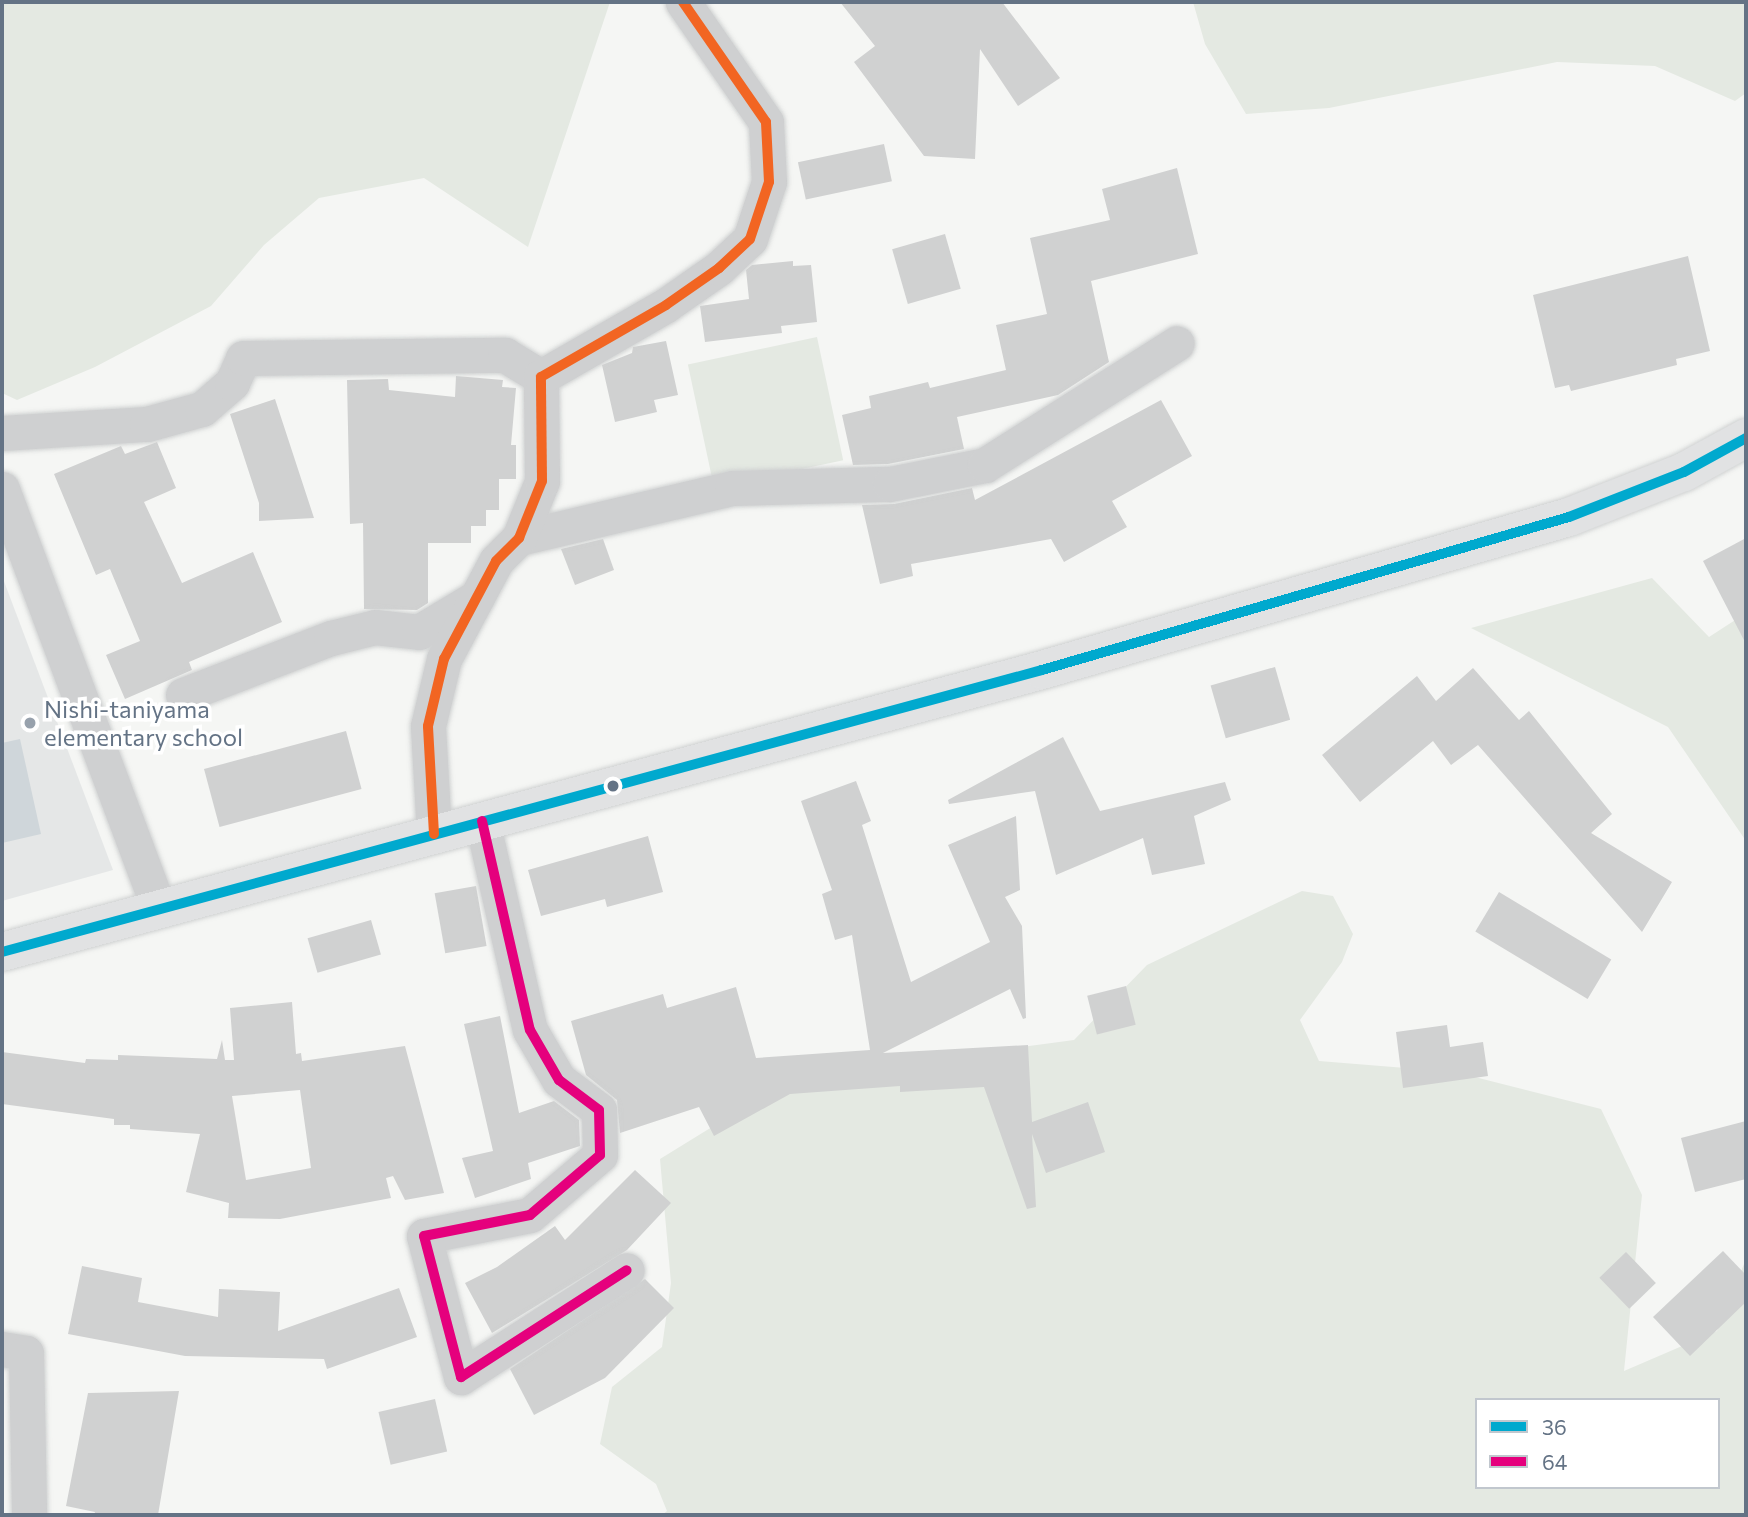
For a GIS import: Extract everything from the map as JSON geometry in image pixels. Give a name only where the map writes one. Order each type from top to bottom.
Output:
[{"type":"main road","points":[[2,953],[158,907],[1042,670],[1569,517],[1684,472],[1746,438]]},
{"type":"street","points":[[541,377],[666,305],[750,239],[769,182],[766,122],[683,2]]},
{"type":"street","points":[[519,538],[732,488],[890,484],[985,465],[1177,343]]},
{"type":"street","points":[[2,433],[147,424],[202,409],[232,383],[243,358],[505,355],[541,377]]},
{"type":"street","points":[[434,834],[428,726],[444,659],[496,561],[519,538],[542,481],[541,377]]},
{"type":"street","points":[[2,489],[158,907]]},
{"type":"street","points":[[183,695],[331,638],[375,627],[419,632],[477,597]]},
{"type":"street","points":[[482,821],[530,1030],[559,1080],[599,1110],[600,1155],[530,1215],[424,1236],[461,1377],[627,1270]]},
{"type":"street","points":[[2,1349],[26,1353],[29,1515]]},
{"type":"shaded area","points":[[2,2],[610,2],[528,247],[424,178],[319,198],[264,245],[211,306],[95,367],[17,400],[2,393]]},
{"type":"shaded area","points":[[1193,2],[1746,2],[1746,93],[1735,101],[1655,66],[1557,62],[1329,108],[1246,114],[1205,44]]},
{"type":"shaded area","points":[[817,337],[843,460],[714,488],[688,364]]},
{"type":"shaded area","name":"Nishi-taniyama elementary school","points":[[2,576],[113,870],[2,901]]},
{"type":"shaded area","points":[[1652,578],[1709,637],[1746,613],[1746,841],[1668,727],[1471,628]]},
{"type":"shaded area","points":[[20,739],[41,834],[2,843],[2,743]]},
{"type":"shaded area","points":[[1302,891],[1333,896],[1353,934],[1342,962],[1300,1020],[1319,1061],[1455,1072],[1601,1109],[1642,1195],[1624,1371],[1717,1331],[1746,1259],[1746,1515],[662,1515],[667,1511],[656,1484],[600,1444],[612,1387],[662,1347],[671,1283],[660,1159],[759,1098],[968,1054],[1074,1040],[1147,965]]},
{"type":"building","points":[[840,2],[1002,2],[1060,78],[1018,106],[980,49],[975,159],[924,156],[854,62],[875,46]]},
{"type":"building","points":[[884,144],[892,181],[806,199],[798,162]]},
{"type":"building","points":[[1177,168],[1198,254],[1091,281],[1109,362],[1058,395],[957,417],[964,449],[888,464],[853,465],[842,415],[871,408],[869,396],[928,382],[930,388],[1006,370],[996,325],[1047,314],[1030,238],[1110,220],[1102,189]]},
{"type":"building","points":[[945,234],[961,289],[908,304],[892,249]]},
{"type":"building","points":[[1688,256],[1710,351],[1676,359],[1677,365],[1571,391],[1569,385],[1555,388],[1533,295]]},
{"type":"building","points":[[793,261],[793,266],[811,265],[817,322],[781,326],[782,333],[705,342],[700,306],[749,299],[746,270],[752,265]]},
{"type":"building","points":[[666,341],[678,395],[654,400],[657,412],[615,422],[602,365],[632,353],[633,347]]},
{"type":"building","points":[[456,376],[503,380],[502,387],[516,388],[511,445],[516,445],[516,479],[499,479],[499,510],[486,510],[486,526],[471,526],[471,543],[428,543],[428,603],[417,610],[364,609],[363,523],[350,524],[347,380],[388,379],[389,390],[455,397]]},
{"type":"building","points":[[275,399],[314,518],[259,521],[259,503],[230,414]]},
{"type":"building","points":[[1161,400],[1192,456],[1112,501],[1127,527],[1064,562],[1051,539],[911,564],[913,576],[880,584],[862,505],[894,504],[972,488],[975,500]]},
{"type":"building","points":[[157,442],[176,488],[144,502],[182,583],[253,552],[282,622],[189,662],[192,670],[125,699],[106,655],[140,641],[110,569],[96,575],[54,474],[121,446],[125,454]]},
{"type":"building","points":[[1746,538],[1746,644],[1703,561]]},
{"type":"building","points":[[603,539],[614,570],[575,585],[561,549]]},
{"type":"building","points":[[1275,667],[1290,720],[1226,738],[1211,685]]},
{"type":"building","points":[[1473,668],[1519,720],[1529,711],[1612,814],[1591,833],[1672,882],[1642,932],[1478,745],[1451,765],[1433,741],[1360,802],[1322,755],[1417,676],[1436,701]]},
{"type":"building","points":[[346,731],[362,789],[220,827],[204,769]]},
{"type":"building","points":[[1063,737],[1100,811],[1225,782],[1231,800],[1194,816],[1205,864],[1152,875],[1143,838],[1056,875],[1035,791],[949,804],[948,800]]},
{"type":"building","points":[[856,781],[871,821],[862,825],[911,982],[990,942],[948,845],[1016,816],[1020,890],[1005,897],[1022,926],[1026,1018],[1023,1019],[1010,989],[883,1053],[1028,1045],[1032,1122],[1088,1102],[1105,1152],[1046,1173],[1032,1134],[1036,1207],[1027,1209],[984,1087],[900,1092],[900,1086],[790,1094],[714,1136],[699,1107],[620,1133],[617,1100],[586,1075],[571,1021],[663,994],[667,1008],[736,987],[756,1058],[870,1050],[852,935],[835,940],[822,894],[832,890],[801,801]]},
{"type":"building","points":[[648,836],[663,892],[607,907],[605,899],[541,916],[528,870]]},
{"type":"building","points":[[476,886],[487,946],[445,953],[435,893]]},
{"type":"building","points":[[1499,892],[1611,959],[1588,999],[1475,931]]},
{"type":"building","points":[[371,920],[381,955],[317,973],[308,938]]},
{"type":"building","points":[[1126,986],[1136,1025],[1097,1034],[1087,996]]},
{"type":"building","points":[[292,1002],[296,1054],[301,1053],[302,1061],[405,1046],[444,1193],[405,1200],[393,1176],[386,1178],[391,1198],[280,1219],[228,1218],[229,1203],[186,1192],[200,1134],[130,1129],[130,1125],[114,1125],[114,1119],[2,1104],[2,1052],[85,1063],[86,1059],[118,1060],[118,1055],[217,1059],[222,1040],[225,1060],[234,1060],[230,1008]],"holes":[[[300,1090],[311,1168],[246,1180],[232,1096]]]},
{"type":"building","points":[[500,1016],[519,1113],[554,1101],[579,1120],[580,1146],[528,1163],[531,1179],[475,1198],[462,1158],[493,1151],[464,1024]]},
{"type":"building","points":[[1447,1025],[1450,1047],[1483,1042],[1488,1076],[1403,1088],[1396,1032]]},
{"type":"building","points":[[1746,1121],[1746,1179],[1695,1192],[1681,1138]]},
{"type":"building","points":[[635,1170],[671,1203],[627,1250],[492,1333],[465,1283],[497,1267],[555,1226],[565,1240]]},
{"type":"building","points":[[1723,1251],[1746,1275],[1746,1302],[1690,1356],[1653,1317]]},
{"type":"building","points":[[1626,1252],[1656,1283],[1629,1309],[1599,1278]]},
{"type":"building","points":[[82,1266],[142,1278],[138,1302],[218,1317],[219,1289],[280,1292],[278,1331],[399,1288],[417,1337],[327,1369],[324,1359],[185,1356],[68,1334]]},
{"type":"building","points":[[645,1279],[674,1308],[605,1378],[534,1415],[510,1369]]},
{"type":"building","points":[[179,1391],[158,1515],[94,1515],[95,1512],[66,1506],[88,1393]]},
{"type":"building","points":[[435,1399],[447,1452],[391,1465],[378,1412]]},
{"type":"transit line","points":[[434,834],[428,726],[444,659],[496,561],[519,538],[542,481],[541,377],[666,305],[719,268],[750,239],[769,182],[766,122],[683,2]]},
{"type":"transit line","name":"36","points":[[2,952],[1042,670],[1569,517],[1684,472],[1746,438]]},
{"type":"transit line","name":"64","points":[[482,821],[530,1030],[559,1080],[599,1110],[600,1155],[530,1215],[424,1236],[461,1377],[627,1270]]},
{"type":"place","name":"Nishi-taniyama elementary school","points":[[30,723]]}]
